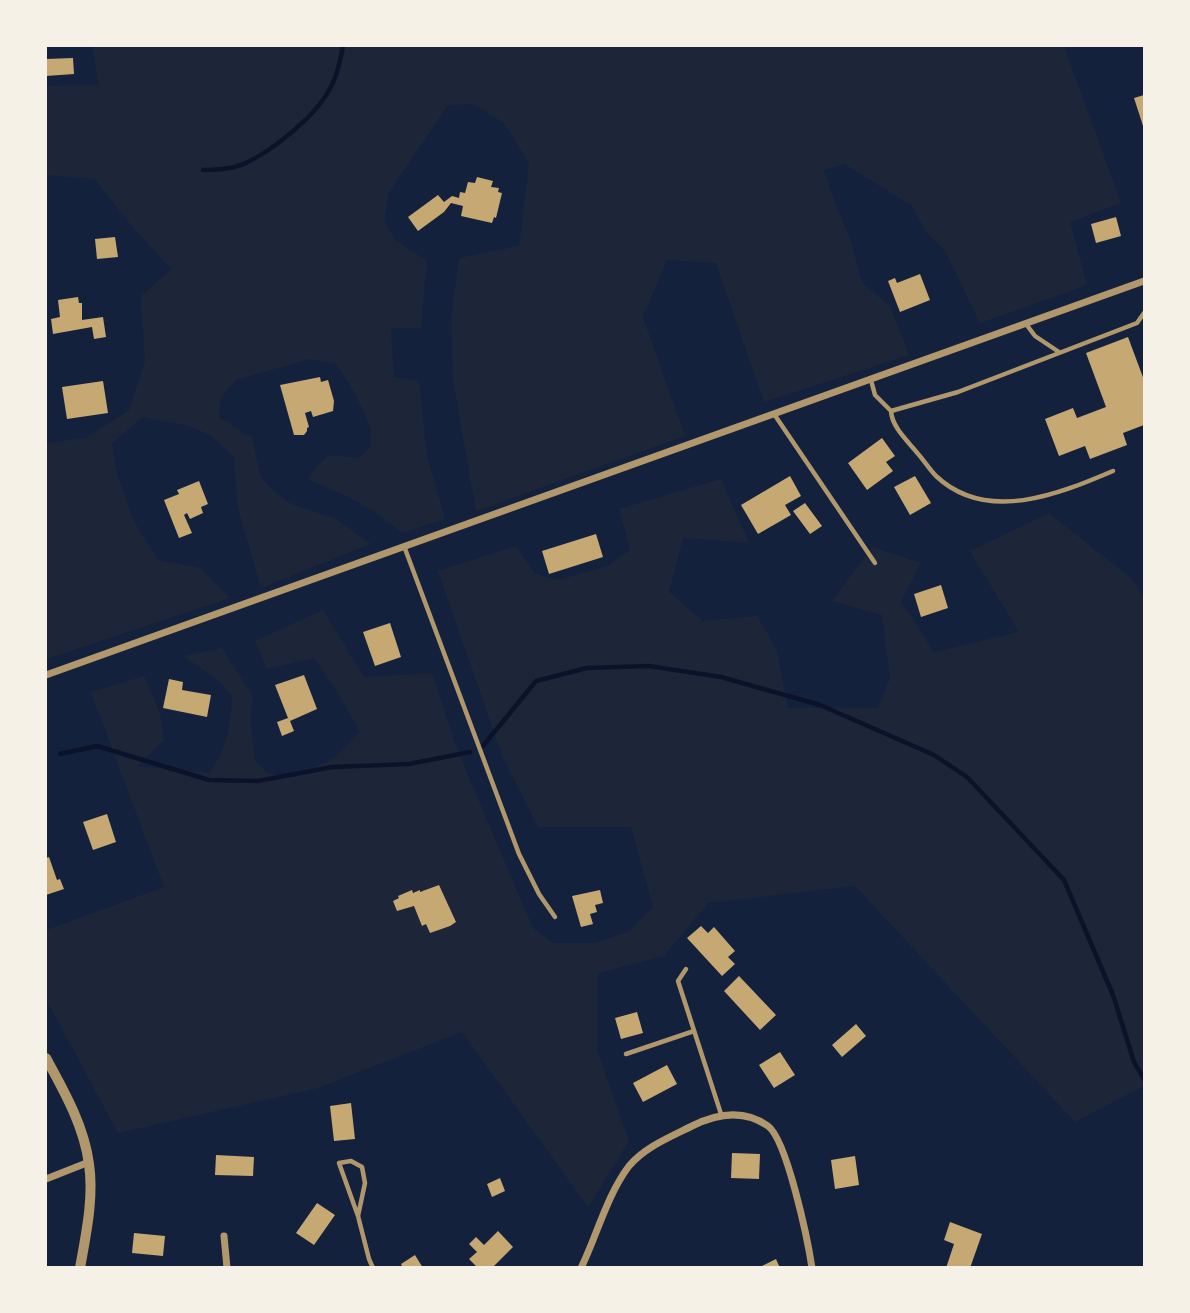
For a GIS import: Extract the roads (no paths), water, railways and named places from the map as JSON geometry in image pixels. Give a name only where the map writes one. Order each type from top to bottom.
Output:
[{"type":"street","points":[[46,675],[1144,281]]},
{"type":"street","points":[[46,1058],[76,1117],[89,1163],[91,1184],[80,1268]]},
{"type":"street","points":[[581,1268],[617,1186],[636,1160],[671,1137],[721,1114],[755,1119],[774,1132],[799,1206],[812,1268]]},
{"type":"street","points":[[46,1179],[89,1163]]},
{"type":"street","points":[[224,1236],[227,1268]]},
{"type":"lane","points":[[891,411],[958,392],[1137,323],[1144,313]]},
{"type":"lane","points":[[1026,324],[1035,336],[1059,352]]},
{"type":"lane","points":[[871,380],[875,395],[891,411],[891,419],[901,434],[937,476],[960,492],[980,500],[1036,499],[1064,492],[1113,471]]},
{"type":"lane","points":[[774,414],[874,563]]},
{"type":"lane","points":[[404,547],[519,854],[539,894],[555,917]]},
{"type":"lane","points":[[685,969],[678,981],[721,1114]]},
{"type":"lane","points":[[626,1054],[694,1031]]},
{"type":"lane","points":[[358,1216],[365,1183],[362,1167],[351,1161],[338,1163],[358,1216],[373,1268]]},
{"type":"waterway","points":[[203,170],[225,169],[246,163],[292,132],[313,112],[328,92],[336,75],[343,46]]},
{"type":"waterway","points":[[483,746],[536,681],[587,668],[649,666],[721,677],[820,705],[934,755],[967,777],[1064,880],[1113,995],[1134,1062],[1144,1079]]},
{"type":"waterway","points":[[60,754],[97,746],[209,780],[258,781],[332,767],[409,764],[470,752]]}]
